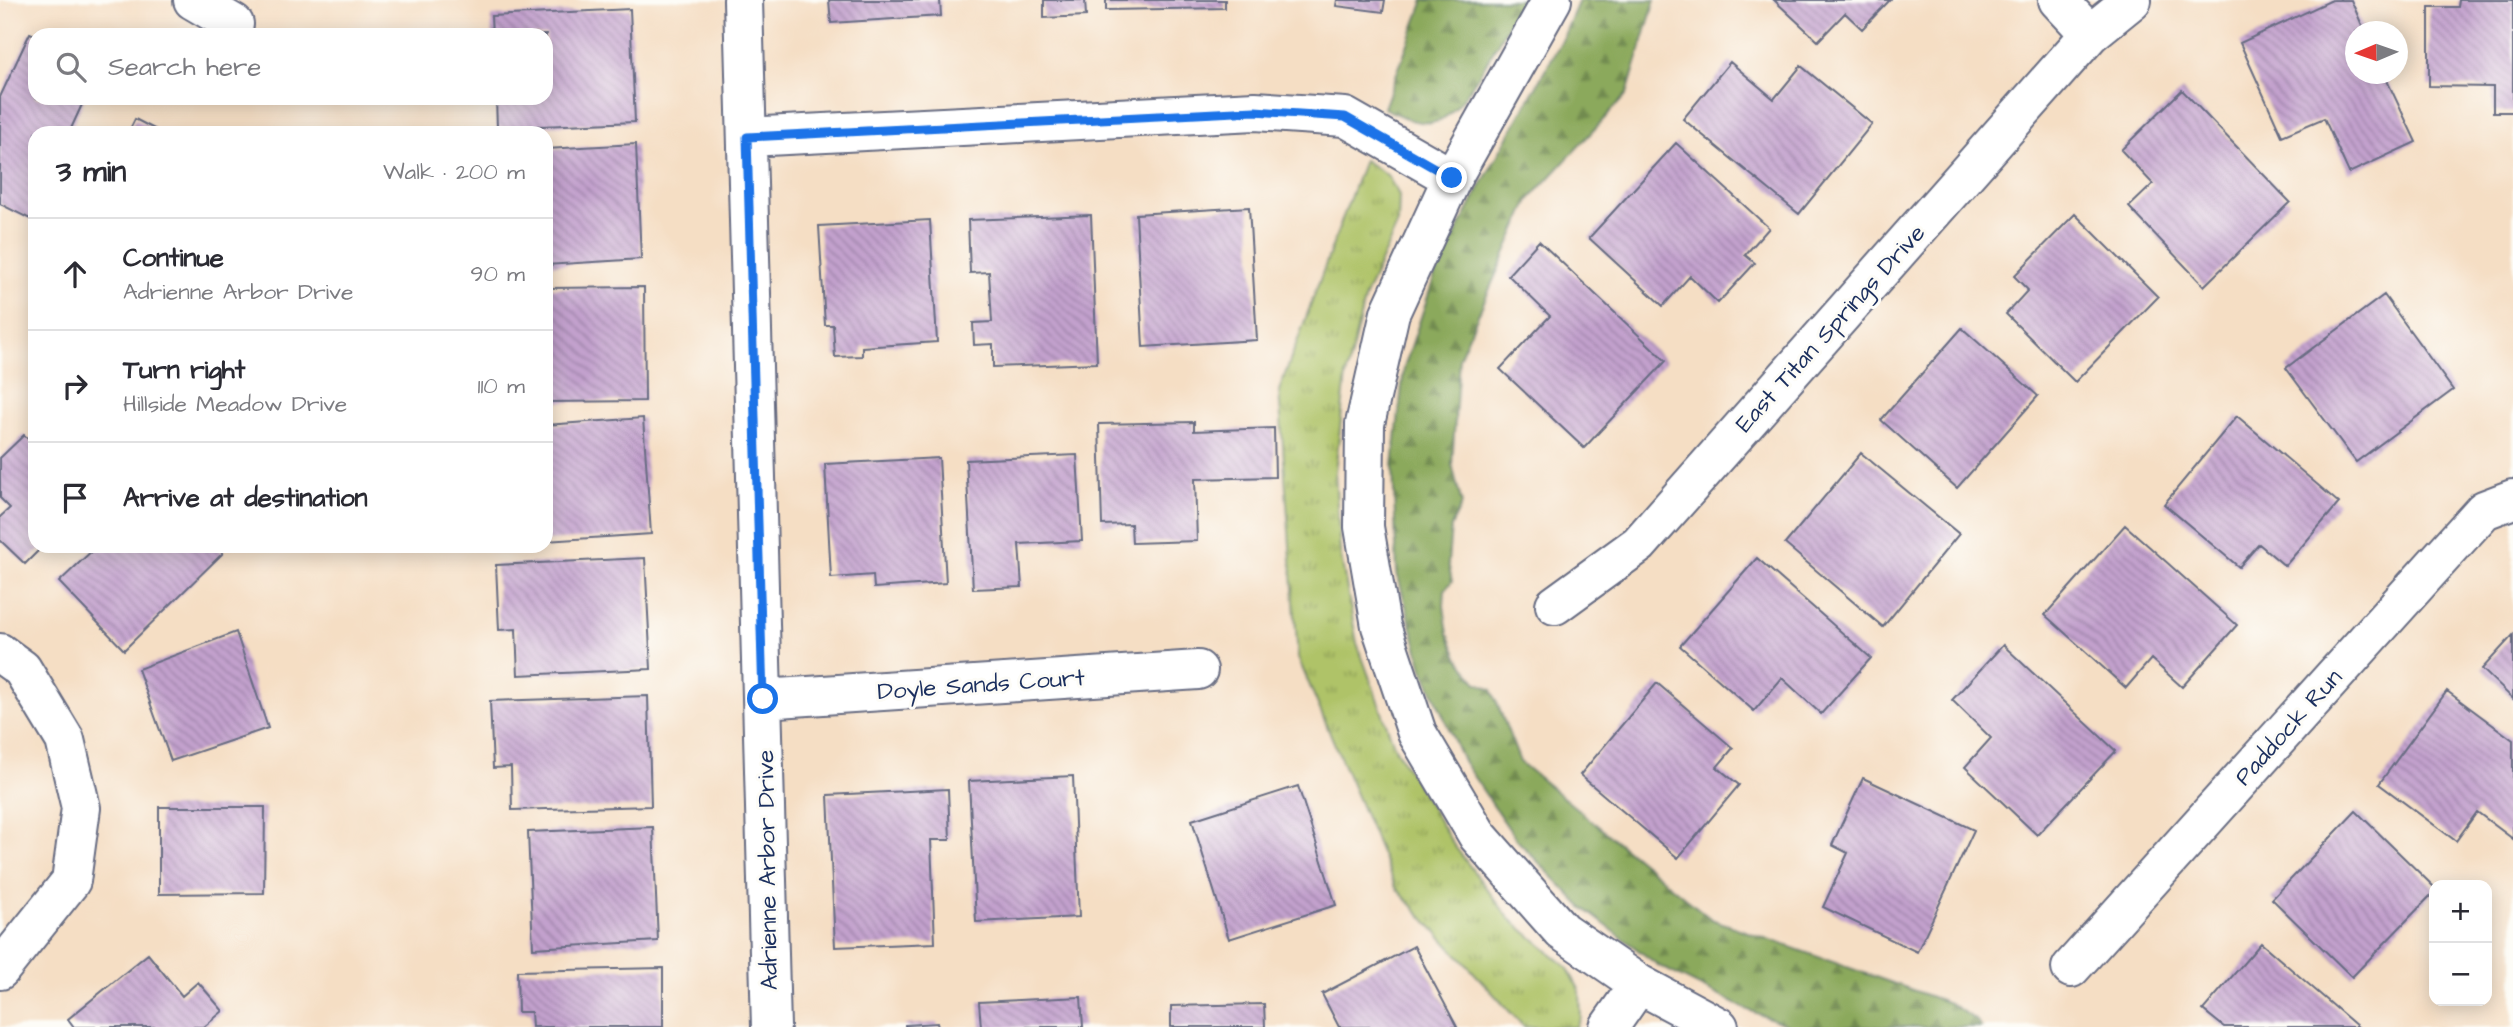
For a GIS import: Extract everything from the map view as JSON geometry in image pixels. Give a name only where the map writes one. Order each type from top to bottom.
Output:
[{"type":"street","points":[[193,0],[234,24]]},
{"type":"street","name":"Adrienne Arbor Drive","points":[[743,0],[771,1027]]},
{"type":"street","points":[[1552,0],[1452,178],[1390,313],[1365,424],[1364,527],[1381,626],[1417,733],[1478,836],[1562,931],[1639,984],[1719,1027]]},
{"type":"street","points":[[2058,0],[2090,34]]},
{"type":"street","name":"East Titan Springs Drive","points":[[1555,605],[1639,544],[2090,34],[2132,0]]},
{"type":"street","points":[[747,137],[1255,111],[1345,117],[1452,178]]},
{"type":"street","name":"Paddock Run","points":[[2071,968],[2484,510],[2513,499]]},
{"type":"street","points":[[0,653],[22,669],[65,740],[81,808],[71,881],[0,970]]},
{"type":"street","name":"Doyle Sands Court","points":[[763,699],[1198,670]]},
{"type":"street","points":[[1609,1027],[1639,984]]},
{"type":"green space","points":[[1424,0],[1521,0],[1471,88],[1446,116],[1428,123],[1408,119],[1384,108]]},
{"type":"green space","points":[[1579,0],[1655,0],[1627,94],[1529,200],[1459,358],[1452,465],[1462,504],[1451,526],[1448,563],[1452,581],[1445,590],[1444,606],[1448,634],[1458,657],[1476,682],[1492,690],[1520,762],[1711,919],[1949,1003],[1977,1021],[1981,1027],[1792,1027],[1746,1009],[1659,966],[1582,907],[1516,839],[1463,761],[1423,669],[1397,573],[1393,466],[1404,368],[1435,275],[1480,187],[1562,40]]},
{"type":"green space","points":[[1364,160],[1387,175],[1399,195],[1398,223],[1365,296],[1346,376],[1335,472],[1340,552],[1357,643],[1395,748],[1453,844],[1509,918],[1567,967],[1580,991],[1581,1018],[1576,1027],[1524,1027],[1396,888],[1298,658],[1279,391]]},
{"type":"building","points":[[829,0],[940,0],[941,16],[831,23]]},
{"type":"building","points":[[1044,0],[1085,0],[1086,16],[1044,18]]},
{"type":"building","points":[[1106,0],[1225,0],[1225,8],[1106,10]]},
{"type":"building","points":[[1337,0],[1385,0],[1383,12],[1336,6]]},
{"type":"building","points":[[1774,0],[1890,0],[1862,29],[1845,13],[1818,41]]},
{"type":"building","points":[[2332,0],[2351,0],[2360,21],[2345,21],[2345,84],[2389,84],[2416,142],[2349,173],[2324,118],[2282,136],[2240,43]]},
{"type":"building","points":[[2459,0],[2513,0],[2513,112],[2493,112],[2493,87],[2429,86],[2429,7],[2458,7]]},
{"type":"building","points":[[630,9],[635,122],[497,126],[496,105],[553,105],[553,28],[492,28],[491,16]]},
{"type":"building","points":[[28,37],[28,105],[82,105],[72,126],[28,126],[28,218],[0,204],[0,97]]},
{"type":"building","points":[[1730,62],[1774,99],[1801,66],[1872,124],[1799,214],[1683,119]]},
{"type":"building","points":[[2182,90],[2290,202],[2204,286],[2129,207],[2153,184],[2121,150]]},
{"type":"building","points":[[135,119],[148,126],[132,126]]},
{"type":"building","points":[[1676,143],[1769,228],[1745,255],[1755,263],[1718,303],[1690,276],[1663,306],[1589,238]]},
{"type":"building","points":[[636,144],[641,259],[553,265],[553,149]]},
{"type":"building","points":[[1249,207],[1257,340],[1143,347],[1136,214]]},
{"type":"building","points":[[2075,214],[2158,297],[2075,382],[2006,314],[2028,290],[2014,276]]},
{"type":"building","points":[[1091,215],[1097,363],[993,367],[993,344],[974,345],[973,323],[992,322],[989,272],[970,273],[968,220]]},
{"type":"building","points":[[930,220],[937,342],[862,347],[862,356],[835,357],[833,325],[825,325],[819,226]]},
{"type":"building","points":[[1539,241],[1666,361],[1584,448],[1500,369],[1550,316],[1508,275]]},
{"type":"building","points":[[644,287],[645,401],[553,402],[553,288]]},
{"type":"building","points":[[2384,295],[2453,390],[2356,462],[2286,368]]},
{"type":"building","points":[[1962,328],[2038,396],[1957,488],[1881,420]]},
{"type":"building","points":[[2237,416],[2339,503],[2285,566],[2259,544],[2239,567],[2164,504]]},
{"type":"building","points":[[643,418],[651,534],[553,541],[553,424]]},
{"type":"building","points":[[1194,422],[1194,431],[1274,428],[1275,477],[1195,479],[1197,541],[1132,543],[1131,524],[1102,525],[1099,424]]},
{"type":"building","points":[[24,435],[28,439],[28,553],[36,553],[25,564],[0,540],[0,517],[10,508],[0,498],[0,458]]},
{"type":"building","points":[[1861,453],[1959,534],[1883,627],[1785,544]]},
{"type":"building","points":[[1077,455],[1082,541],[1019,544],[1022,587],[973,589],[966,460]]},
{"type":"building","points":[[939,458],[946,583],[874,588],[873,575],[831,578],[825,464]]},
{"type":"building","points":[[2125,525],[2237,625],[2182,687],[2151,659],[2126,688],[2045,615]]},
{"type":"building","points":[[90,553],[223,553],[124,650],[59,582]]},
{"type":"building","points":[[645,558],[651,669],[518,675],[516,629],[499,630],[496,565]]},
{"type":"building","points":[[1757,558],[1871,658],[1821,714],[1782,678],[1754,711],[1680,646]]},
{"type":"building","points":[[236,632],[268,728],[171,761],[138,669]]},
{"type":"building","points":[[2513,635],[2513,699],[2482,669]]},
{"type":"building","points":[[2003,645],[2116,751],[2037,835],[1965,767],[1991,738],[1952,700]]},
{"type":"building","points":[[1657,683],[1733,748],[1717,767],[1739,785],[1678,858],[1580,775]]},
{"type":"building","points":[[2447,691],[2513,740],[2513,839],[2477,812],[2456,841],[2379,784]]},
{"type":"building","points":[[648,696],[651,806],[512,810],[511,767],[493,768],[490,701]]},
{"type":"building","points":[[1073,776],[1079,917],[976,922],[969,781]]},
{"type":"building","points":[[1863,778],[1974,830],[1917,952],[1823,907],[1848,853],[1832,845]]},
{"type":"building","points":[[1298,786],[1336,905],[1229,939],[1192,820]]},
{"type":"building","points":[[948,789],[950,840],[931,840],[935,943],[835,947],[828,795]]},
{"type":"building","points":[[159,807],[265,807],[264,893],[159,894]]},
{"type":"building","points":[[2356,811],[2429,882],[2429,897],[2352,977],[2272,899]]},
{"type":"building","points":[[653,827],[658,941],[533,948],[528,832]]},
{"type":"building","points":[[2261,943],[2358,1027],[2224,1027],[2203,1010]]},
{"type":"building","points":[[1414,946],[1457,1027],[1339,1027],[1322,994]]},
{"type":"building","points":[[148,954],[182,996],[198,982],[223,1011],[204,1027],[74,1027],[68,1019]]},
{"type":"building","points":[[663,968],[663,1027],[532,1027],[531,1012],[518,1012],[517,971]]},
{"type":"building","points":[[1081,997],[1083,1027],[981,1027],[979,1002]]},
{"type":"building","points":[[1264,1004],[1265,1027],[1171,1027],[1171,1006]]},
{"type":"building","points":[[937,1023],[938,1027],[905,1027],[905,1025]]},
{"type":"route","points":[[763,699],[747,137],[1255,111],[1345,117],[1452,178]]}]
